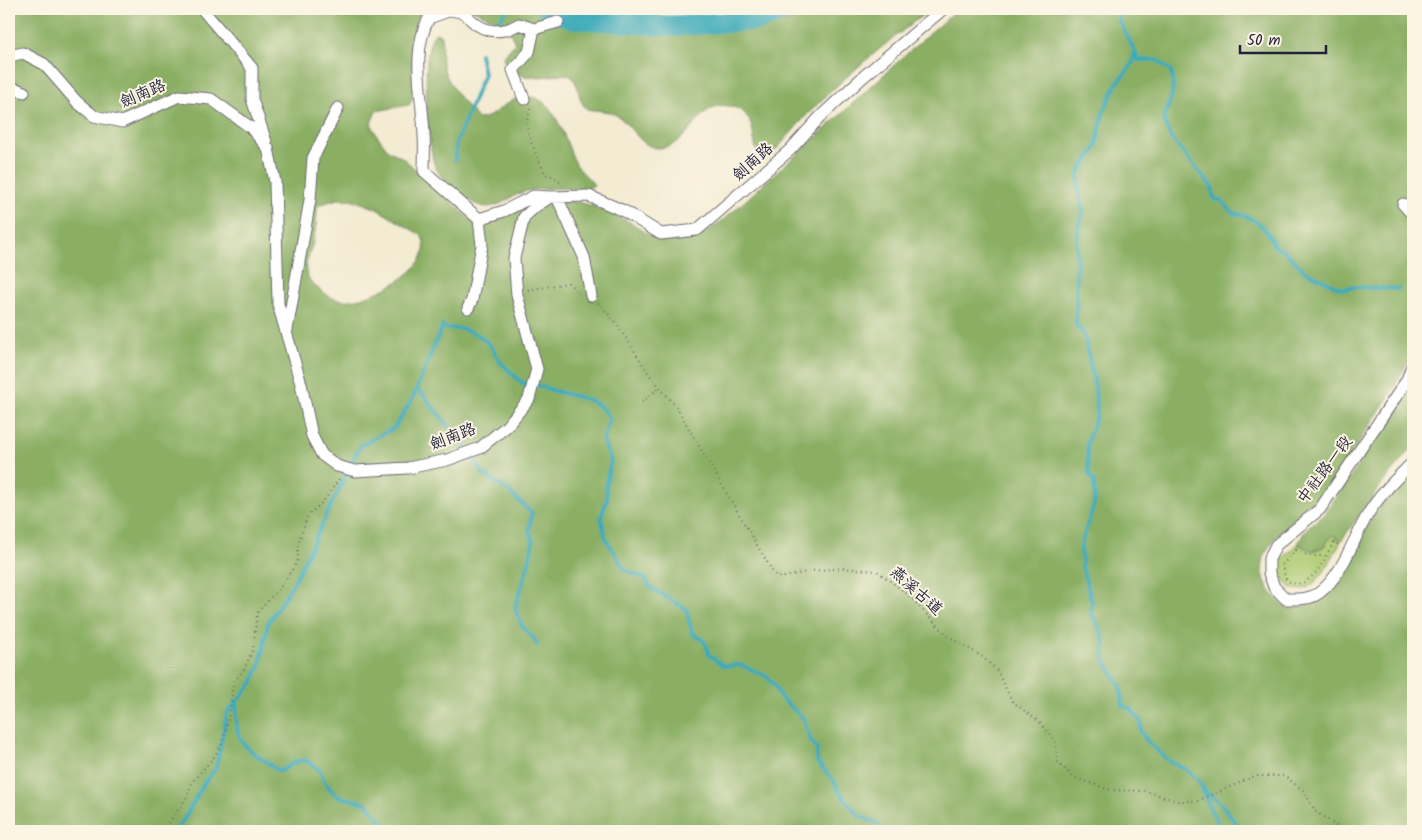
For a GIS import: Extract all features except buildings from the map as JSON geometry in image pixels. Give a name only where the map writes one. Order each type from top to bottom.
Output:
[{"type":"street","points":[[202,9],[252,68],[252,99],[268,148]]},
{"type":"street","name":"劍南路","points":[[9,56],[23,53],[44,64],[77,102],[94,116],[122,122],[179,96],[211,99],[250,127],[268,148],[275,182],[278,304],[301,384],[312,436],[322,455],[337,466],[349,469],[408,468],[447,460],[480,448],[507,426],[529,399],[537,369],[517,296],[514,258],[524,217],[553,196],[589,196],[624,210],[661,234],[697,230],[790,150],[821,116],[943,9]]},
{"type":"street","points":[[468,308],[472,300],[482,245],[479,219],[424,171],[424,135],[418,80],[423,28],[429,18],[451,10],[465,13],[470,20],[489,32],[508,30],[519,24],[534,29],[558,22]]},
{"type":"street","points":[[524,99],[513,70],[529,52],[534,29]]},
{"type":"street","points":[[9,86],[24,92]]},
{"type":"street","points":[[286,334],[310,200],[313,158],[338,108]]},
{"type":"street","points":[[479,219],[504,211],[534,196],[553,196],[584,257],[591,296]]},
{"type":"street","points":[[1403,204],[1413,215]]},
{"type":"street","name":"中社路一段","points":[[1413,363],[1407,380],[1320,509],[1276,545],[1269,559],[1269,573],[1274,587],[1286,599],[1302,600],[1318,594],[1332,580],[1368,514],[1381,495],[1413,462]]},
{"type":"path","points":[[524,99],[531,110],[526,121],[528,132],[545,174],[554,177],[565,188],[553,196]]},
{"type":"path","name":"燕溪古道","points":[[524,290],[568,283],[579,293],[591,296],[615,321],[660,387],[675,405],[774,574],[781,578],[810,571],[843,568],[876,572],[906,594],[948,636],[981,656],[996,669],[1012,701],[1039,722],[1056,740],[1058,763],[1073,776],[1110,790],[1145,791],[1178,801],[1198,801],[1255,776],[1284,776],[1303,790],[1316,812],[1344,831]]},
{"type":"path","points":[[642,402],[660,387]]},
{"type":"path","points":[[163,831],[186,799],[192,782],[214,757],[222,744],[230,712],[232,684],[243,671],[253,650],[257,613],[282,585],[296,564],[298,544],[308,515],[330,493],[349,469]]},
{"type":"path","points":[[1284,539],[1296,550],[1309,556],[1325,556]]},
{"type":"path","points":[[1296,550],[1282,565],[1286,580],[1294,585],[1301,585],[1312,578],[1334,542],[1348,552]]},
{"type":"green space","points":[[9,9],[421,9],[416,24],[414,41],[413,94],[411,101],[409,105],[376,111],[371,123],[376,134],[388,150],[403,158],[472,221],[494,221],[525,208],[544,203],[577,202],[591,205],[613,214],[661,241],[670,241],[695,238],[723,220],[958,9],[1413,9],[1413,346],[1396,384],[1353,452],[1315,504],[1271,544],[1263,562],[1263,569],[1269,589],[1279,601],[1290,609],[1307,604],[1320,597],[1330,589],[1338,578],[1367,526],[1413,469],[1413,831],[9,831]],"holes":[[[338,199],[353,200],[375,208],[421,235],[424,247],[420,260],[411,271],[398,281],[366,296],[352,300],[340,300],[329,296],[309,280],[306,265],[315,233],[317,207]]]},
{"type":"green space","points":[[470,9],[532,9],[570,23],[609,29],[665,33],[759,27],[803,18],[825,9],[931,9],[850,74],[805,117],[769,157],[761,160],[757,153],[748,118],[736,108],[723,105],[712,108],[703,114],[688,132],[669,146],[657,148],[645,144],[626,123],[613,113],[587,109],[581,101],[576,83],[568,74],[531,77],[514,72],[507,66],[503,57],[515,43],[508,30],[497,21]]},
{"type":"green space","points":[[436,33],[441,35],[442,63],[449,82],[479,119],[490,116],[516,99],[529,97],[540,100],[555,117],[576,164],[594,185],[581,189],[527,191],[491,207],[478,205],[452,188],[441,176],[434,163],[429,136],[426,74],[431,41]]},
{"type":"green space","points":[[1413,369],[1413,446],[1384,481],[1341,541],[1333,535],[1323,547],[1312,551],[1298,544],[1306,529],[1323,515],[1355,471]]},
{"type":"green space","points":[[1333,534],[1341,541],[1321,576],[1310,586],[1303,589],[1297,590],[1286,584],[1278,563],[1298,544],[1313,551],[1323,547]]},
{"type":"waterway","points":[[495,27],[507,9]]},
{"type":"waterway","points":[[548,9],[572,18],[670,26],[759,20],[789,9]]},
{"type":"waterway","points":[[1124,9],[1118,19],[1134,50],[1133,63],[1116,85],[1103,113],[1096,148],[1079,172],[1079,192],[1083,214],[1079,224],[1077,240],[1076,325],[1084,334],[1095,387],[1097,414],[1087,443],[1089,475],[1094,481],[1095,501],[1081,545],[1082,567],[1092,602],[1091,615],[1096,620],[1105,643],[1103,649],[1105,660],[1120,686],[1123,706],[1131,709],[1141,722],[1141,732],[1148,742],[1170,762],[1184,768],[1197,779],[1206,792],[1222,805],[1242,831]]},
{"type":"waterway","points":[[1135,51],[1138,60],[1157,60],[1170,70],[1173,88],[1163,118],[1170,137],[1212,187],[1214,199],[1222,201],[1233,213],[1249,218],[1259,224],[1267,232],[1273,245],[1283,250],[1305,271],[1342,289],[1354,287],[1399,289]]},
{"type":"waterway","points":[[455,160],[456,143],[484,74],[480,54]]},
{"type":"waterway","points":[[175,831],[185,818],[204,783],[216,768],[227,713],[251,685],[260,666],[268,623],[294,582],[360,446],[394,428],[412,400],[443,325]]},
{"type":"waterway","points":[[443,328],[463,329],[480,336],[490,345],[501,363],[522,383],[537,385],[560,393],[584,398],[598,405],[604,411],[610,418],[603,441],[611,461],[606,483],[607,499],[601,517],[606,539],[625,570],[645,578],[650,587],[686,609],[693,635],[704,642],[709,655],[724,666],[741,665],[766,676],[775,686],[780,697],[804,719],[810,739],[817,749],[817,762],[835,782],[838,790],[858,815],[879,824]]},
{"type":"waterway","points":[[417,388],[466,447],[482,473],[508,491],[532,513],[529,530],[533,541],[529,563],[515,608],[522,626],[535,640],[537,645]]},
{"type":"waterway","points":[[237,704],[237,730],[240,738],[250,750],[281,771],[295,762],[305,760],[319,769],[325,783],[337,796],[366,803],[391,831]]},
{"type":"waterway","points":[[1202,789],[1222,831]]}]
